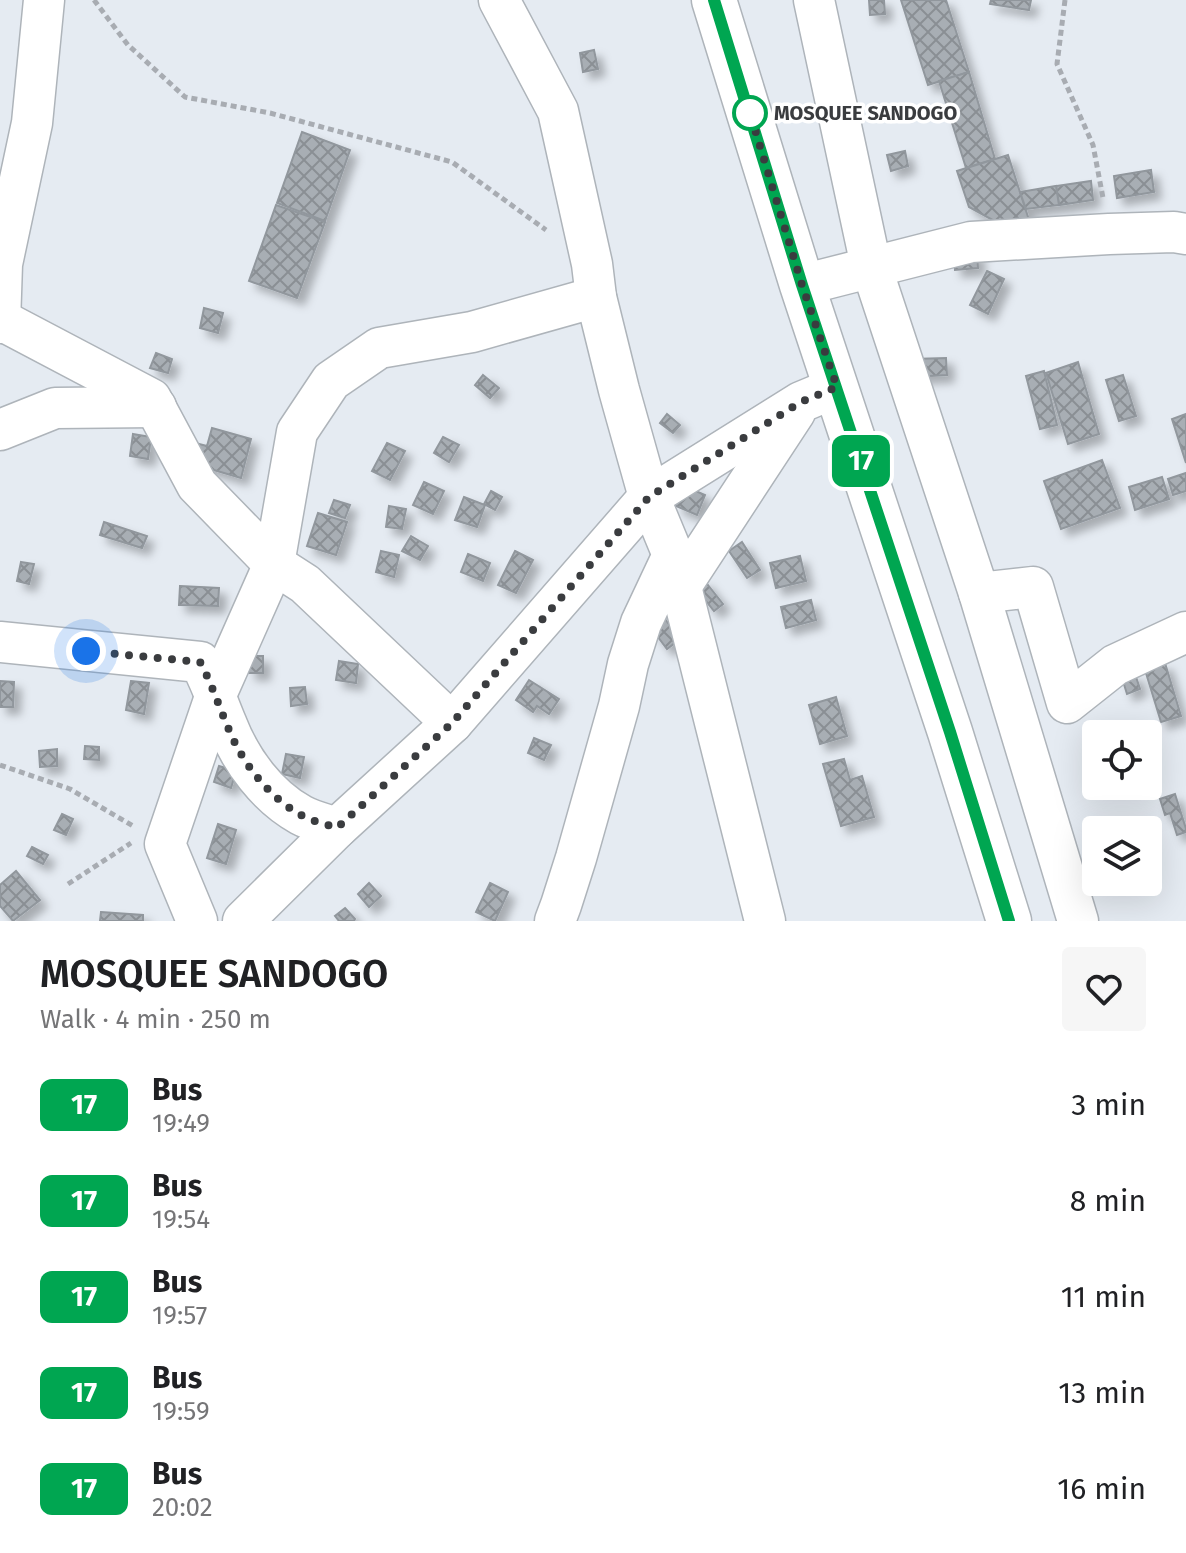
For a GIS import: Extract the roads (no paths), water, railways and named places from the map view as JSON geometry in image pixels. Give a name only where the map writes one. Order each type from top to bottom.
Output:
[{"type":"street","points":[[44,0],[32,123],[2,264],[0,321],[151,399],[197,485],[274,564],[305,584],[452,723]]},
{"type":"street","points":[[499,0],[558,111],[619,390],[649,497],[677,571],[765,921]]},
{"type":"street","points":[[714,0],[802,285],[819,395],[945,717],[1009,921]]},
{"type":"street","points":[[814,0],[871,266],[979,593],[1078,921]]},
{"type":"street","points":[[802,285],[971,242],[1182,232]]},
{"type":"street","points":[[197,921],[155,838],[274,564],[297,432],[331,381],[379,348],[472,332],[594,281]]},
{"type":"street","points":[[243,921],[337,828],[452,723],[649,497],[819,395]]},
{"type":"street","points":[[555,921],[576,858],[641,623],[677,571],[819,395]]},
{"type":"street","points":[[0,430],[55,408],[156,407]]},
{"type":"street","points":[[979,593],[1033,587],[1067,703],[1115,665],[1186,632]]},
{"type":"street","points":[[0,642],[200,662],[228,730],[246,763],[262,783],[302,816],[337,828]]},
{"type":"place","name":"MOSQUEE SANDOGO","points":[[750,113]]}]
